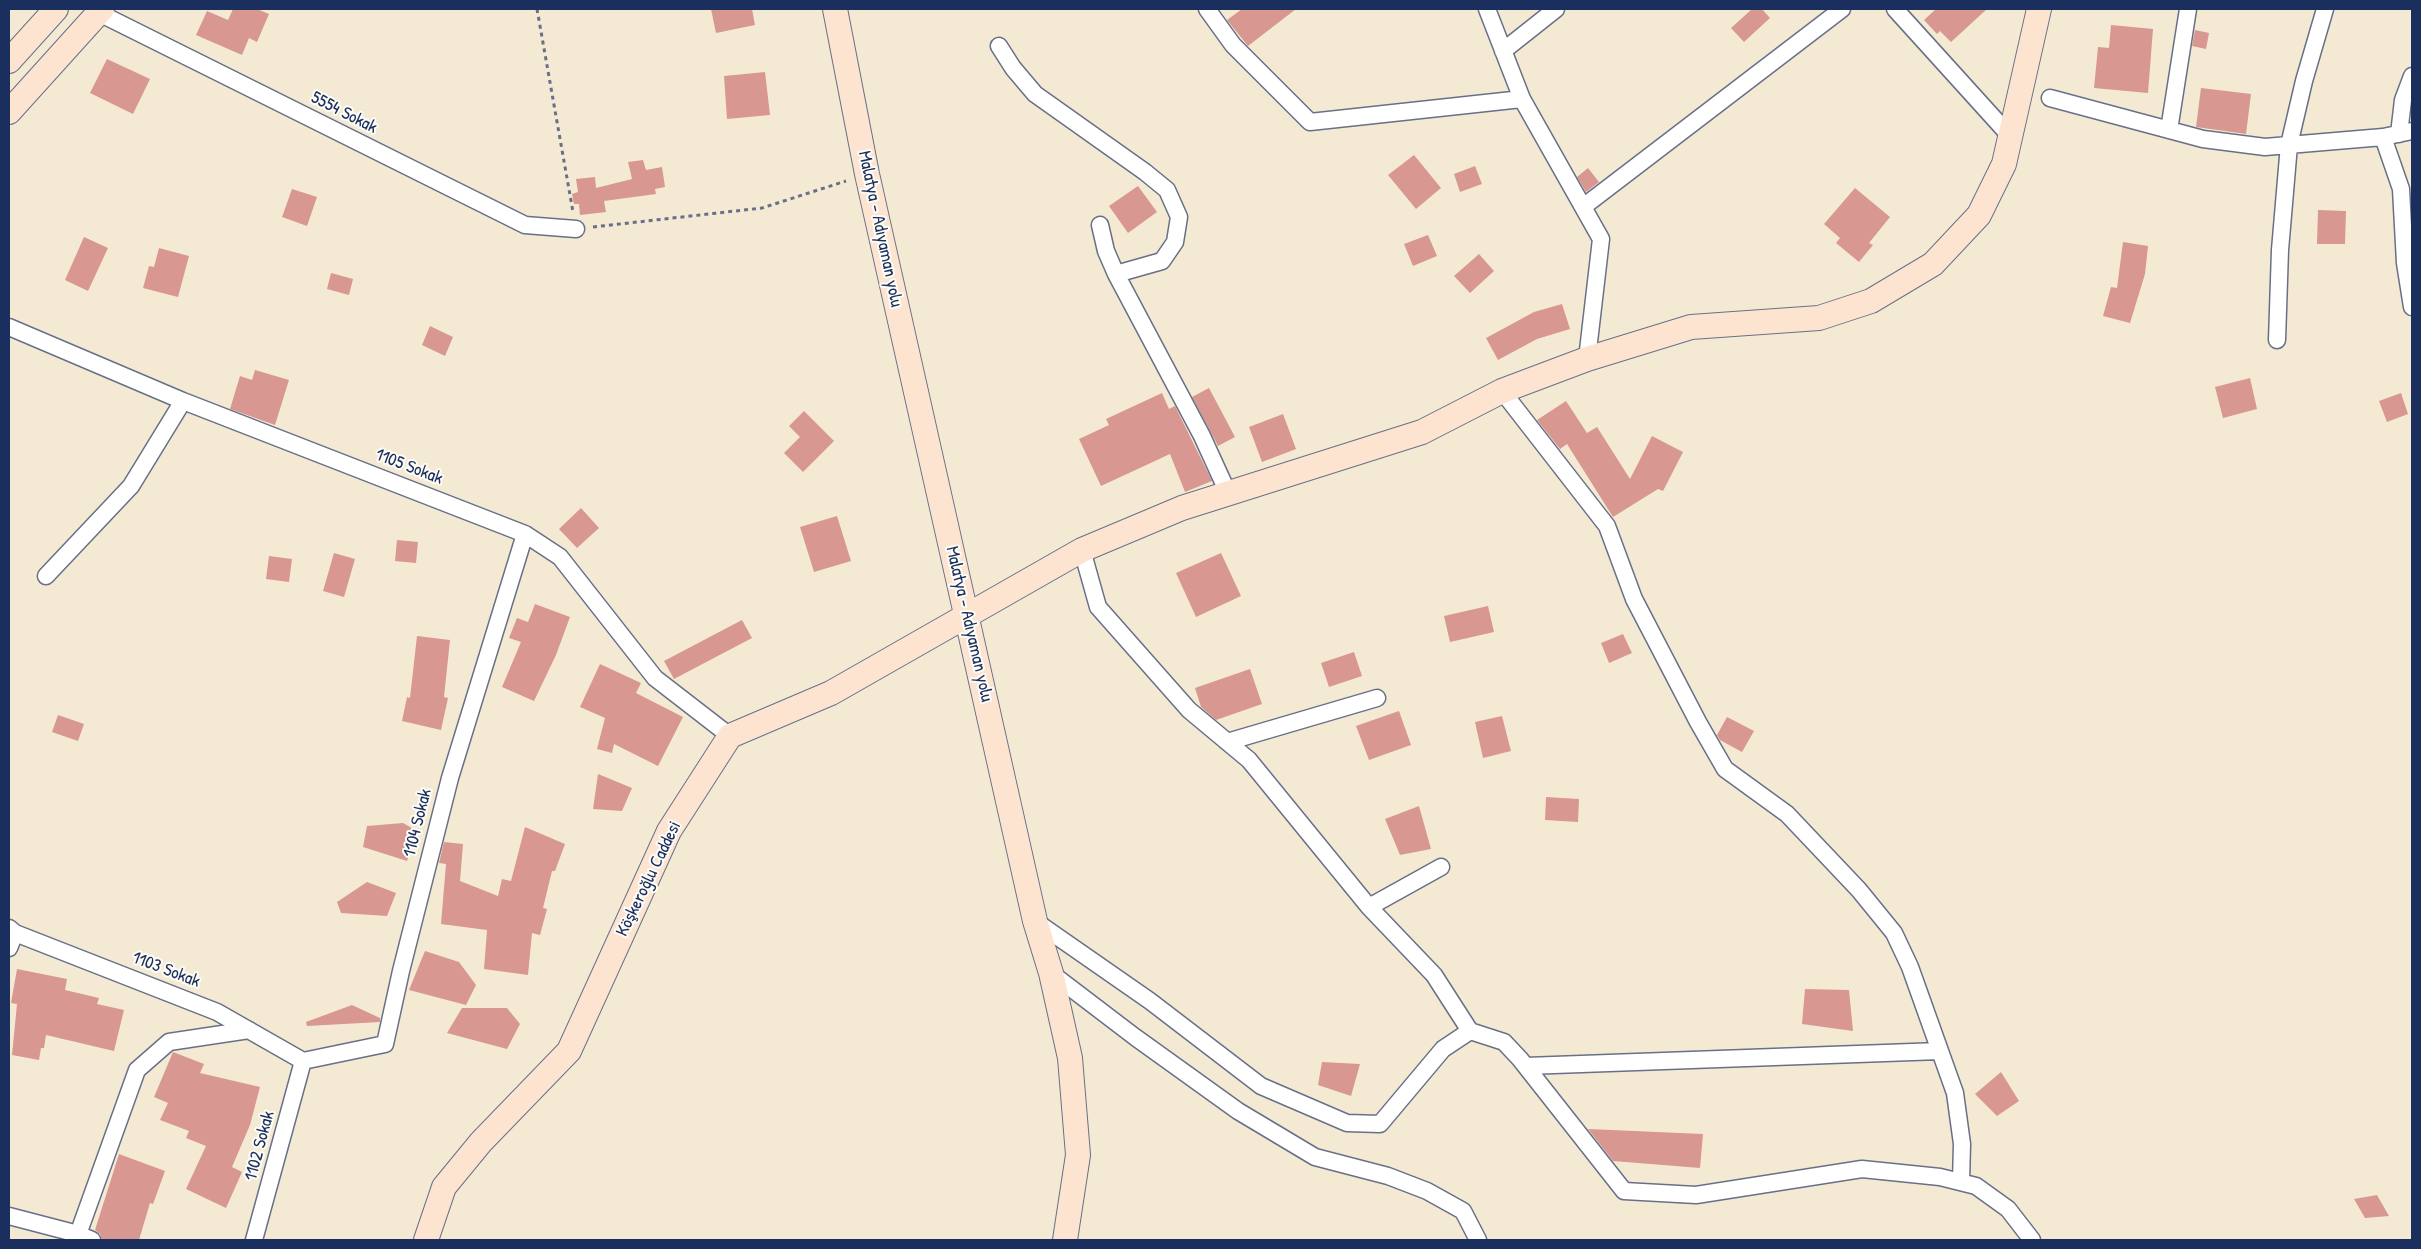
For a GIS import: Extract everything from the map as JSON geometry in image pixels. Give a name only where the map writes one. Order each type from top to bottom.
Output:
[{"type":"main road","points":[[9,61],[56,9]]},
{"type":"main road","name":"Malatya - Adıyaman yolu","points":[[835,9],[867,174],[1035,921],[1051,973],[1070,1058],[1078,1155],[1065,1240]]},
{"type":"main road","points":[[730,736],[831,693],[1082,550],[1182,508],[1422,432],[1502,391],[1587,359],[1691,327],[1819,318],[1871,301],[1933,264],[1979,215],[2004,164],[2039,9]]},
{"type":"main road","points":[[9,112],[101,11]]},
{"type":"main road","name":"Köşkeroğlu Caddesi","points":[[426,1240],[444,1187],[481,1142],[569,1051],[669,831],[730,736]]},
{"type":"street","points":[[1207,9],[1233,44],[1310,122],[1522,100]]},
{"type":"street","points":[[1487,9],[1522,100],[1544,142],[1601,239],[1587,359]]},
{"type":"street","points":[[1504,51],[1556,9]]},
{"type":"street","points":[[1583,207],[1842,9]]},
{"type":"street","points":[[1895,9],[2010,136]]},
{"type":"street","points":[[2169,130],[2188,9]]},
{"type":"street","points":[[2276,340],[2280,250],[2289,145],[2304,81],[2325,9]]},
{"type":"street","name":"5554 Sokak","points":[[101,11],[525,225],[576,229]]},
{"type":"street","points":[[998,46],[1013,68],[1036,94],[1145,172],[1167,190],[1178,217],[1175,242],[1162,261],[1116,274]]},
{"type":"street","points":[[2412,76],[2403,100],[2398,134],[2405,263],[2412,307]]},
{"type":"street","points":[[2050,98],[2203,139],[2265,147],[2398,134]]},
{"type":"street","points":[[1100,225],[1106,251],[1116,274],[1202,436],[1228,494]]},
{"type":"street","name":"1105 Sokak","points":[[9,327],[183,401],[525,534],[560,557],[656,678],[730,736]]},
{"type":"street","points":[[1502,391],[1607,526],[1634,599],[1698,722],[1725,769],[1786,814],[1859,890],[1894,932],[1910,967],[1955,1093],[1962,1144],[1961,1182]]},
{"type":"street","points":[[46,576],[131,486],[183,401]]},
{"type":"street","name":"1104 Sokak","points":[[303,1062],[386,1044],[400,971],[450,778],[525,534]]},
{"type":"street","points":[[1082,550],[1098,606],[1189,710],[1249,760],[1369,907],[1434,975],[1470,1031],[1504,1042],[1526,1066],[1624,1191],[1696,1195],[1862,1170],[1940,1177],[1976,1186],[2008,1209],[2032,1240]]},
{"type":"street","points":[[1226,742],[1377,698]]},
{"type":"street","points":[[1369,907],[1441,867]]},
{"type":"street","points":[[1035,921],[1150,1001],[1261,1086],[1347,1123],[1380,1124],[1443,1049],[1470,1031]]},
{"type":"street","name":"1103 Sokak","points":[[11,936],[218,1012],[303,1062]]},
{"type":"street","points":[[1051,973],[1238,1112],[1315,1157],[1388,1176],[1427,1191],[1463,1211],[1478,1240]]},
{"type":"street","points":[[9,1216],[82,1238],[137,1070],[169,1042],[249,1030]]},
{"type":"street","points":[[1526,1066],[1940,1051]]},
{"type":"street","name":"1102 Sokak","points":[[254,1240],[303,1062]]},
{"type":"path","points":[[537,9],[576,229],[762,208],[867,174]]},
{"type":"building","points":[[233,9],[257,9],[269,14],[257,42],[249,38],[242,55],[196,35],[207,11],[228,20]]},
{"type":"building","points":[[711,9],[752,9],[755,25],[716,33]]},
{"type":"building","points":[[1242,9],[1296,9],[1248,46],[1227,20]]},
{"type":"building","points":[[1752,9],[1762,9],[1770,18],[1744,42],[1731,28]]},
{"type":"building","points":[[1936,9],[1987,9],[1951,42],[1940,31],[1937,34],[1924,20]]},
{"type":"building","points":[[2111,25],[2153,29],[2148,93],[2094,88],[2098,47],[2109,48]]},
{"type":"building","points":[[2195,30],[2209,33],[2206,49],[2192,46]]},
{"type":"building","points":[[107,59],[150,79],[133,114],[90,93]]},
{"type":"building","points":[[765,72],[770,115],[727,119],[724,76]]},
{"type":"building","points":[[2201,88],[2251,94],[2246,134],[2196,127]]},
{"type":"building","points":[[1414,155],[1441,188],[1416,209],[1388,175]]},
{"type":"building","points":[[643,160],[646,170],[662,167],[665,187],[655,189],[656,194],[604,201],[606,212],[580,215],[579,204],[574,204],[572,194],[578,192],[576,179],[595,177],[596,188],[632,179],[628,162]]},
{"type":"building","points":[[1475,166],[1482,184],[1460,192],[1454,174]]},
{"type":"building","points":[[1588,168],[1599,182],[1586,192],[1577,177]]},
{"type":"building","points":[[1138,186],[1157,212],[1128,233],[1109,206]]},
{"type":"building","points":[[1855,188],[1890,217],[1869,243],[1873,245],[1859,262],[1836,243],[1840,238],[1824,224]]},
{"type":"building","points":[[292,189],[317,197],[307,226],[282,217]]},
{"type":"building","points":[[2318,210],[2346,211],[2345,244],[2317,244]]},
{"type":"building","points":[[1428,235],[1437,256],[1413,266],[1404,244]]},
{"type":"building","points":[[84,237],[108,248],[88,291],[65,280]]},
{"type":"building","points":[[2123,242],[2148,246],[2145,274],[2130,323],[2103,316],[2111,287],[2117,288]]},
{"type":"building","points":[[159,248],[189,256],[178,297],[143,288],[149,266],[154,267]]},
{"type":"building","points":[[1479,254],[1494,271],[1470,293],[1454,276]]},
{"type":"building","points":[[331,273],[353,279],[349,295],[327,289]]},
{"type":"building","points":[[1562,304],[1570,329],[1537,339],[1498,360],[1486,338],[1534,312]]},
{"type":"building","points":[[430,326],[453,337],[445,356],[422,345]]},
{"type":"building","points":[[255,370],[289,380],[275,425],[230,409],[240,376],[252,380]]},
{"type":"building","points":[[2250,378],[2257,409],[2223,418],[2215,387]]},
{"type":"building","points":[[1209,388],[1235,437],[1218,446],[1192,397]]},
{"type":"building","points":[[1162,393],[1169,409],[1175,406],[1212,481],[1185,492],[1170,454],[1101,486],[1079,439],[1109,425],[1106,419]]},
{"type":"building","points":[[2401,393],[2408,414],[2387,422],[2379,401]]},
{"type":"building","points":[[1566,401],[1587,433],[1597,427],[1630,479],[1652,436],[1683,452],[1663,491],[1658,489],[1613,517],[1567,444],[1560,449],[1537,420]]},
{"type":"building","points":[[804,411],[834,441],[803,472],[784,453],[800,437],[789,426]]},
{"type":"building","points":[[1283,414],[1296,449],[1262,462],[1249,427]]},
{"type":"building","points":[[581,508],[599,528],[577,548],[559,529]]},
{"type":"building","points":[[837,516],[851,561],[814,572],[800,527]]},
{"type":"building","points":[[397,540],[418,542],[416,563],[395,561]]},
{"type":"building","points":[[334,553],[355,559],[344,597],[323,591]]},
{"type":"building","points":[[1221,553],[1241,596],[1196,617],[1176,573]]},
{"type":"building","points":[[269,556],[292,559],[289,582],[266,579]]},
{"type":"building","points":[[535,604],[570,617],[556,655],[534,701],[502,687],[521,642],[509,638],[517,618],[528,622]]},
{"type":"building","points":[[1488,606],[1494,632],[1450,642],[1444,616]]},
{"type":"building","points":[[742,620],[752,638],[674,679],[664,661]]},
{"type":"building","points":[[1623,634],[1632,653],[1609,663],[1601,643]]},
{"type":"building","points":[[417,636],[450,640],[444,697],[448,698],[441,730],[402,721],[407,697],[410,698]]},
{"type":"building","points":[[1354,652],[1362,676],[1329,687],[1321,663]]},
{"type":"building","points":[[600,664],[641,683],[636,693],[683,717],[658,766],[614,744],[612,753],[597,749],[605,718],[580,707]]},
{"type":"building","points":[[1250,669],[1262,704],[1216,720],[1201,707],[1195,688]]},
{"type":"building","points":[[1399,711],[1411,745],[1369,760],[1356,726]]},
{"type":"building","points":[[58,715],[84,724],[78,741],[52,732]]},
{"type":"building","points":[[1502,716],[1511,751],[1483,758],[1475,722]]},
{"type":"building","points":[[1727,717],[1754,731],[1742,752],[1720,740],[1717,735]]},
{"type":"building","points":[[598,774],[632,788],[622,811],[593,809]]},
{"type":"building","points":[[1546,797],[1579,799],[1578,822],[1545,820]]},
{"type":"building","points":[[1419,806],[1431,849],[1400,855],[1385,819]]},
{"type":"building","points":[[403,823],[417,831],[407,861],[363,847],[367,826]]},
{"type":"building","points":[[525,827],[565,844],[555,871],[552,871],[543,908],[547,909],[540,935],[532,933],[528,975],[484,969],[487,930],[441,924],[446,864],[439,863],[444,842],[463,844],[460,881],[498,896],[502,879],[511,881]]},
{"type":"building","points":[[367,882],[396,893],[387,916],[341,913],[337,902]]},
{"type":"building","points":[[425,951],[459,962],[476,985],[466,1005],[409,990]]},
{"type":"building","points":[[17,969],[67,979],[65,990],[99,998],[97,1004],[124,1010],[114,1051],[46,1035],[44,1048],[41,1048],[39,1060],[12,1055],[17,1004],[11,1003]]},
{"type":"building","points":[[1805,989],[1849,990],[1853,1031],[1802,1024]]},
{"type":"building","points":[[352,1005],[380,1018],[380,1022],[307,1026],[306,1022]]},
{"type":"building","points":[[462,1008],[507,1008],[520,1024],[507,1049],[447,1033]]},
{"type":"building","points":[[173,1052],[204,1064],[200,1073],[260,1087],[250,1125],[232,1167],[242,1172],[226,1208],[186,1189],[206,1146],[186,1138],[189,1131],[160,1120],[168,1103],[154,1097]]},
{"type":"building","points":[[1322,1062],[1360,1064],[1351,1096],[1318,1085]]},
{"type":"building","points":[[2001,1072],[2019,1101],[1997,1116],[1975,1094]]},
{"type":"building","points":[[1588,1129],[1703,1134],[1700,1168],[1613,1161]]},
{"type":"building","points":[[119,1154],[165,1171],[153,1204],[150,1203],[139,1240],[102,1240],[100,1234],[95,1230]]},
{"type":"building","points":[[2377,1195],[2389,1216],[2365,1218],[2354,1199]]}]
